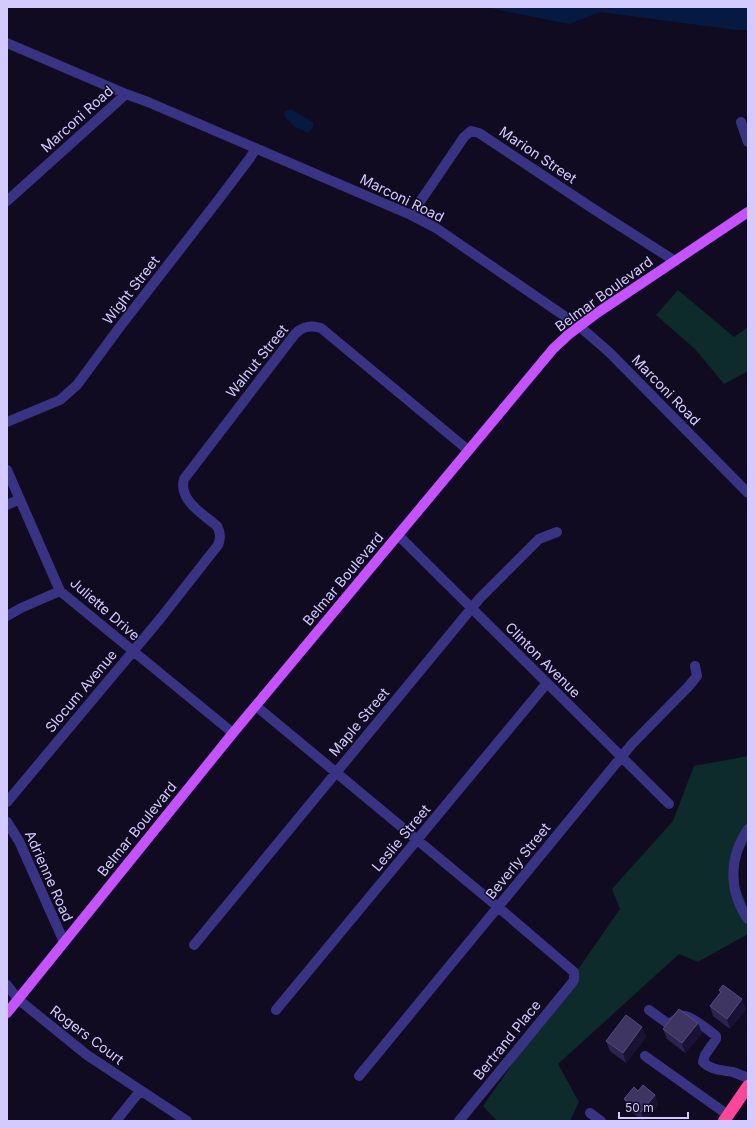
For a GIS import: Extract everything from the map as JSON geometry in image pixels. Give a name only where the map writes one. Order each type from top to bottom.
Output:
[{"type":"highway","points":[[726,1118],[748,1086]]},
{"type":"main road","name":"Belmar Boulevard","points":[[7,1013],[233,733],[548,355],[579,326],[748,212]]},
{"type":"street","points":[[7,43],[126,94]]},
{"type":"street","name":"Marconi Road","points":[[7,201],[126,94],[256,148],[411,215],[436,228],[579,326],[609,352],[748,493]]},
{"type":"street","points":[[741,122],[748,142]]},
{"type":"street","name":"Marion Street","points":[[411,215],[464,137],[471,132],[479,132],[594,210],[675,261]]},
{"type":"street","name":"Wight Street","points":[[7,422],[60,400],[77,385],[250,158],[256,148]]},
{"type":"street","name":"Walnut Street","points":[[220,541],[221,535],[217,526],[186,499],[183,493],[182,483],[184,478],[295,334],[306,327],[312,326],[321,328],[468,450]]},
{"type":"street","name":"Juliette Drive","points":[[7,470],[60,591],[233,733]]},
{"type":"street","points":[[7,504],[20,499]]},
{"type":"street","name":"Maple Street","points":[[194,944],[472,607],[539,539],[558,532]]},
{"type":"street","name":"Clinton Avenue","points":[[398,535],[669,804]]},
{"type":"street","name":"Slocum Avenue","points":[[7,802],[199,570],[220,541]]},
{"type":"street","points":[[7,616],[21,608],[60,591]]},
{"type":"street","name":"Beverly Street","points":[[359,1076],[632,744],[688,687],[697,676],[695,666]]},
{"type":"street","name":"Leslie Street","points":[[276,1010],[547,683]]},
{"type":"street","points":[[256,706],[498,907]]},
{"type":"street","name":"Adrienne Road","points":[[7,822],[19,841],[64,942]]},
{"type":"street","points":[[748,829],[738,846],[733,875],[737,898],[748,919]]},
{"type":"street","name":"Bertrand Place","points":[[459,1121],[572,983],[575,975],[572,968],[498,907]]},
{"type":"street","name":"Rogers Court","points":[[7,985],[18,999],[87,1055],[187,1121]]},
{"type":"street","points":[[649,1010],[667,1023],[671,1023],[680,1016],[686,1016],[711,1032],[716,1036],[716,1039],[702,1062],[708,1067],[748,1078]]},
{"type":"street","points":[[645,1056],[726,1118]]},
{"type":"street","points":[[116,1121],[140,1091]]},
{"type":"street","points":[[590,1113],[600,1121]]},
{"type":"green space","points":[[678,290],[734,337],[748,327],[748,371],[724,384],[696,350],[656,315]]},
{"type":"green space","points":[[748,756],[748,842],[732,870],[748,908],[748,934],[698,962],[679,954],[558,1064],[579,1102],[570,1121],[497,1121],[483,1106],[620,909],[612,889],[673,821],[694,766]]},
{"type":"water","points":[[485,7],[748,7],[748,30],[736,30],[600,12],[569,24]]},
{"type":"water","points":[[290,109],[313,122],[313,127],[308,133],[294,126],[285,117],[284,112]]},
{"type":"building","points":[[723,985],[742,999],[727,1019],[710,1006],[721,992],[719,990]]},
{"type":"building","points":[[679,1009],[698,1023],[682,1043],[663,1029]]},
{"type":"building","points":[[626,1015],[642,1027],[623,1053],[606,1041]]},
{"type":"building","points":[[643,1085],[655,1095],[641,1112],[624,1099],[634,1087],[638,1091]]}]
